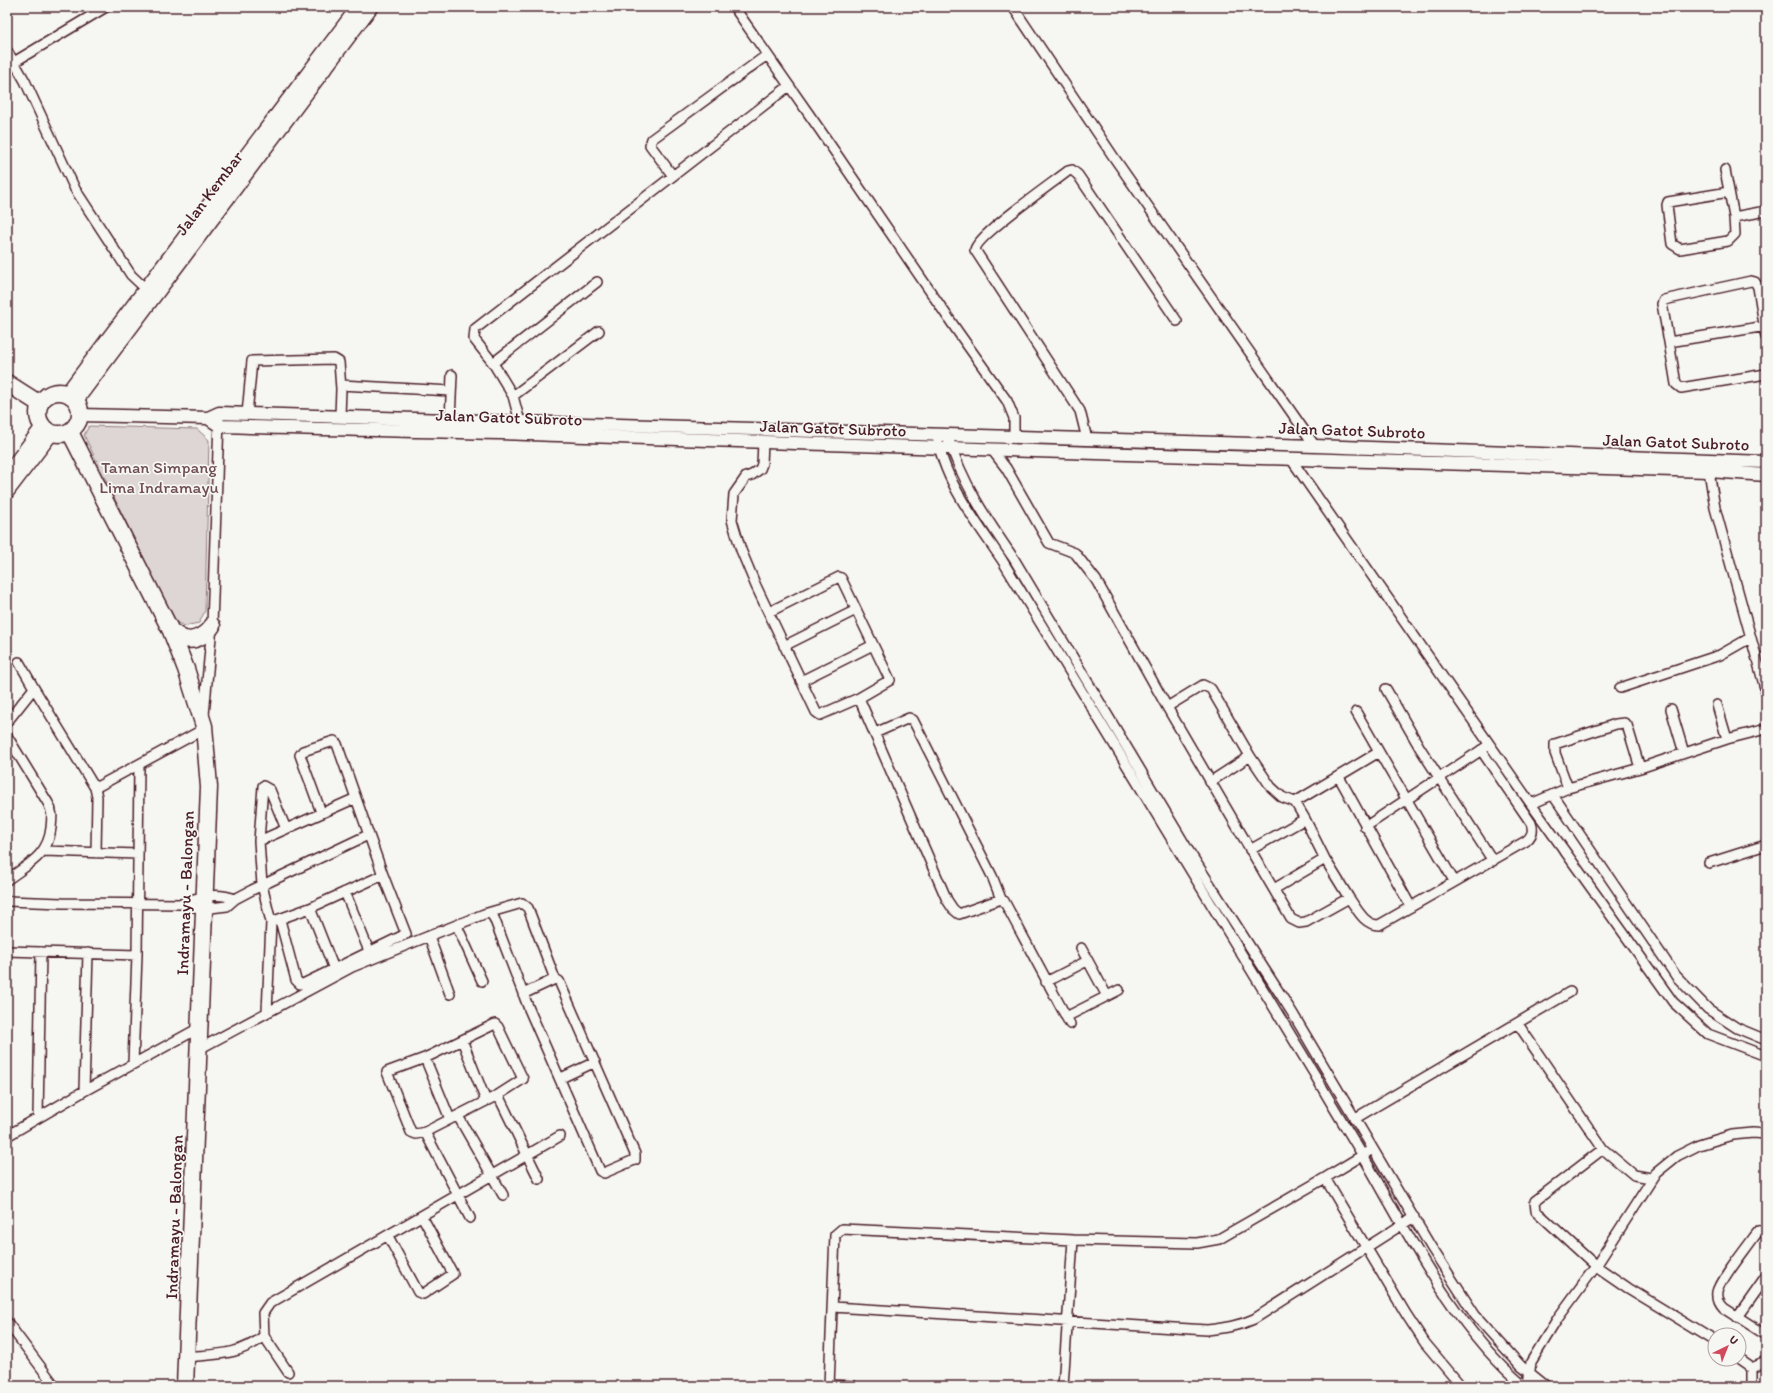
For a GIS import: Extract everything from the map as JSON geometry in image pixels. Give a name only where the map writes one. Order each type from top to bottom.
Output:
[{"type":"highway","points":[[7,383],[40,404]]},
{"type":"highway","points":[[61,392],[75,403],[79,422],[70,432],[61,434],[48,430],[38,416],[40,404],[50,394],[61,392]]},
{"type":"highway","name":"Indramayu - Balongan","points":[[70,432],[171,632],[193,690],[204,728],[208,787],[185,1386]]},
{"type":"highway","points":[[171,632],[185,639],[191,639],[204,634],[212,626]]},
{"type":"main road","name":"Jalan Kembar","points":[[75,403],[147,290],[358,7]]},
{"type":"main road","name":"Jalan Kembar","points":[[147,290],[371,7]]},
{"type":"main road","points":[[7,474],[48,430]]},
{"type":"main road","points":[[7,492],[48,430]]},
{"type":"street","points":[[14,62],[106,7]]},
{"type":"street","points":[[734,7],[1007,401],[1014,418],[1014,437]]},
{"type":"street","points":[[1013,7],[1311,446]]},
{"type":"street","points":[[7,51],[25,81],[75,189],[131,276],[147,290]]},
{"type":"street","points":[[673,176],[650,145],[652,139],[767,55]]},
{"type":"street","points":[[520,422],[514,396],[493,363],[474,339],[475,328],[789,86]]},
{"type":"street","points":[[1087,439],[1080,411],[992,278],[975,250],[977,244],[991,230],[1068,171],[1072,170],[1078,175],[1177,321]]},
{"type":"street","points":[[1725,170],[1734,217],[1735,234],[1728,241],[1680,249],[1674,247],[1671,242],[1667,205],[1668,202],[1729,192]]},
{"type":"street","points":[[1734,217],[1766,211]]},
{"type":"street","points":[[1766,337],[1758,287],[1755,282],[1750,281],[1664,300],[1662,304],[1676,384],[1681,388],[1766,374]]},
{"type":"street","points":[[493,363],[597,282]]},
{"type":"street","points":[[1668,342],[1765,326]]},
{"type":"street","points":[[514,396],[599,331]]},
{"type":"street","points":[[248,414],[252,361],[334,359],[339,362],[341,385],[340,416]]},
{"type":"street","points":[[450,420],[452,375]]},
{"type":"street","points":[[341,385],[451,391]]},
{"type":"street","name":"Jalan Gatot Subroto","points":[[75,403],[214,416],[248,414],[520,422],[585,430],[604,437],[763,445],[1293,459],[1766,475]]},
{"type":"street","points":[[95,788],[204,728],[212,626],[220,426],[214,416]]},
{"type":"street","points":[[315,429],[316,416]]},
{"type":"street","points":[[604,424],[604,437]]},
{"type":"street","name":"Jalan Gatot Subroto","points":[[220,426],[315,429],[585,430],[604,424],[1285,445],[1766,462]]},
{"type":"street","points":[[942,435],[939,449],[960,496],[1002,560],[1315,1075],[1362,1155],[1401,1226],[1459,1314],[1482,1343],[1523,1385]]},
{"type":"street","points":[[942,435],[952,449],[969,491],[1014,560],[1194,859],[1293,1014],[1431,1247],[1475,1315],[1522,1366],[1546,1386]]},
{"type":"street","points":[[763,445],[762,464],[760,469],[740,483],[734,494],[732,520],[741,550],[784,646],[818,714],[859,698],[890,680],[841,578],[839,577],[769,612]]},
{"type":"street","points":[[992,450],[1006,468],[1049,543],[1075,552],[1096,580],[1210,782],[1291,919],[1299,923],[1311,919],[1349,898]]},
{"type":"street","points":[[1293,459],[1490,744],[1673,1002],[1708,1034],[1766,1056]]},
{"type":"street","points":[[1709,472],[1715,508],[1766,692]]},
{"type":"street","points":[[784,646],[856,610]]},
{"type":"street","points":[[1620,688],[1720,655],[1750,638]]},
{"type":"street","points":[[801,681],[873,645]]},
{"type":"street","points":[[19,662],[95,788],[97,797],[96,853]]},
{"type":"street","points":[[1167,707],[1202,685],[1211,689],[1250,756],[1271,787],[1282,797],[1295,802],[1325,859],[1349,898],[1365,920],[1371,925],[1383,923],[1454,881],[1526,842],[1531,837],[1532,827],[1513,794],[1481,750]]},
{"type":"street","points":[[7,722],[34,688]]},
{"type":"street","points":[[1386,689],[1420,748],[1493,861]]},
{"type":"street","points":[[859,698],[947,900],[953,910],[959,914],[966,913],[1000,899]]},
{"type":"street","points":[[1717,705],[1727,739]]},
{"type":"street","points":[[1671,709],[1684,753]]},
{"type":"street","points":[[1356,712],[1454,881]]},
{"type":"street","points":[[875,733],[909,718],[913,720],[992,876],[1000,899],[1006,904],[1046,982],[1068,1020],[1119,990]]},
{"type":"street","points":[[1568,788],[1555,753],[1555,744],[1616,724],[1624,723],[1627,725],[1640,768]]},
{"type":"street","points":[[1532,803],[1568,788],[1640,768],[1727,739],[1766,729]]},
{"type":"street","points":[[7,736],[51,808],[52,814],[50,840],[44,851],[7,880]]},
{"type":"street","points":[[286,829],[270,790],[263,786],[259,841],[262,884],[296,980],[300,984],[303,984],[407,932],[368,835],[336,742],[332,741],[302,751],[300,757],[321,812]]},
{"type":"street","points":[[1365,827],[1490,744]]},
{"type":"street","points":[[1295,802],[1379,752]]},
{"type":"street","points":[[1210,782],[1250,756]]},
{"type":"street","points":[[133,1064],[137,955],[139,765]]},
{"type":"street","points":[[1339,777],[1365,827],[1411,907]]},
{"type":"street","points":[[1551,795],[1676,976],[1708,1009],[1737,1028],[1766,1040]]},
{"type":"street","points":[[259,841],[321,812],[356,798]]},
{"type":"street","points":[[1250,850],[1305,819]]},
{"type":"street","points":[[7,900],[137,904],[203,903],[227,906],[235,899],[262,884],[368,835]]},
{"type":"street","points":[[1709,863],[1766,845]]},
{"type":"street","points":[[44,851],[138,854]]},
{"type":"street","points":[[1274,889],[1325,859]]},
{"type":"street","points":[[275,921],[310,908],[383,875]]},
{"type":"street","points":[[346,892],[369,951]]},
{"type":"street","points":[[199,1050],[352,967],[490,913],[519,904],[526,905],[555,979],[558,979],[595,1062],[635,1154],[635,1160],[604,1172],[600,1171],[523,994],[494,918],[490,913]]},
{"type":"street","points":[[310,908],[334,968]]},
{"type":"street","points":[[267,1012],[275,921]]},
{"type":"street","points":[[457,926],[482,981]]},
{"type":"street","points":[[429,936],[450,994]]},
{"type":"street","points":[[1081,948],[1087,962],[1107,996]]},
{"type":"street","points":[[7,951],[137,955]]},
{"type":"street","points":[[38,1117],[41,952]]},
{"type":"street","points":[[84,1091],[88,953]]},
{"type":"street","points":[[1046,982],[1087,962]]},
{"type":"street","points":[[523,994],[555,979]]},
{"type":"street","points":[[1354,1119],[1518,1024],[1570,992]]},
{"type":"street","points":[[495,1024],[498,1027],[523,1079],[498,1095],[425,1132],[416,1134],[411,1132],[387,1073],[389,1070],[425,1058],[495,1024]]},
{"type":"street","points":[[1518,1024],[1603,1149],[1634,1175],[1652,1178]]},
{"type":"street","points":[[7,1136],[84,1091],[199,1028]]},
{"type":"street","points":[[462,1040],[486,1101]]},
{"type":"street","points":[[425,1058],[454,1117],[492,1175],[503,1195]]},
{"type":"street","points":[[560,1078],[595,1062]]},
{"type":"street","points":[[1315,1075],[1325,1070]]},
{"type":"street","points":[[498,1095],[539,1179]]},
{"type":"street","points":[[425,1132],[470,1218]]},
{"type":"street","points":[[1523,1385],[1529,1372],[1531,1362],[1558,1318],[1596,1266],[1652,1178],[1665,1164],[1699,1145],[1732,1135],[1753,1133],[1766,1134]]},
{"type":"street","points":[[288,1372],[264,1336],[263,1313],[270,1304],[560,1136]]},
{"type":"street","points":[[853,1386],[830,1386],[835,1235],[842,1229],[1074,1240],[1212,1241],[1219,1239],[1326,1178],[1373,1149]]},
{"type":"street","points":[[1603,1149],[1535,1201],[1534,1206],[1536,1211],[1596,1266],[1628,1288],[1707,1336]]},
{"type":"street","points":[[1326,1178],[1425,1343],[1461,1386]]},
{"type":"street","points":[[388,1236],[418,1292],[423,1294],[453,1274],[422,1216]]},
{"type":"street","points":[[833,1307],[1207,1330],[1243,1324],[1254,1319],[1366,1246],[1414,1217]]},
{"type":"street","points":[[1766,1230],[1758,1232],[1754,1237],[1718,1291],[1719,1303],[1737,1317],[1766,1335]]},
{"type":"street","points":[[1063,1386],[1074,1240]]},
{"type":"street","points":[[1737,1317],[1766,1276]]},
{"type":"street","points":[[7,1322],[55,1386]]},
{"type":"street","points":[[186,1357],[238,1351],[253,1344],[264,1336]]},
{"type":"street","points":[[1752,1367],[1766,1361]]},
{"type":"street","points":[[1522,1366],[1531,1362]]},
{"type":"street","points":[[1747,1364],[1752,1367]]},
{"type":"street","points":[[1522,1366],[1523,1385]]},
{"type":"street","points":[[1752,1367],[1752,1386]]},
{"type":"green space","name":"Taman Simpang Lima Indramayu","points":[[89,426],[197,429],[209,440],[205,611],[199,623],[184,626],[174,621],[84,435]]}]
